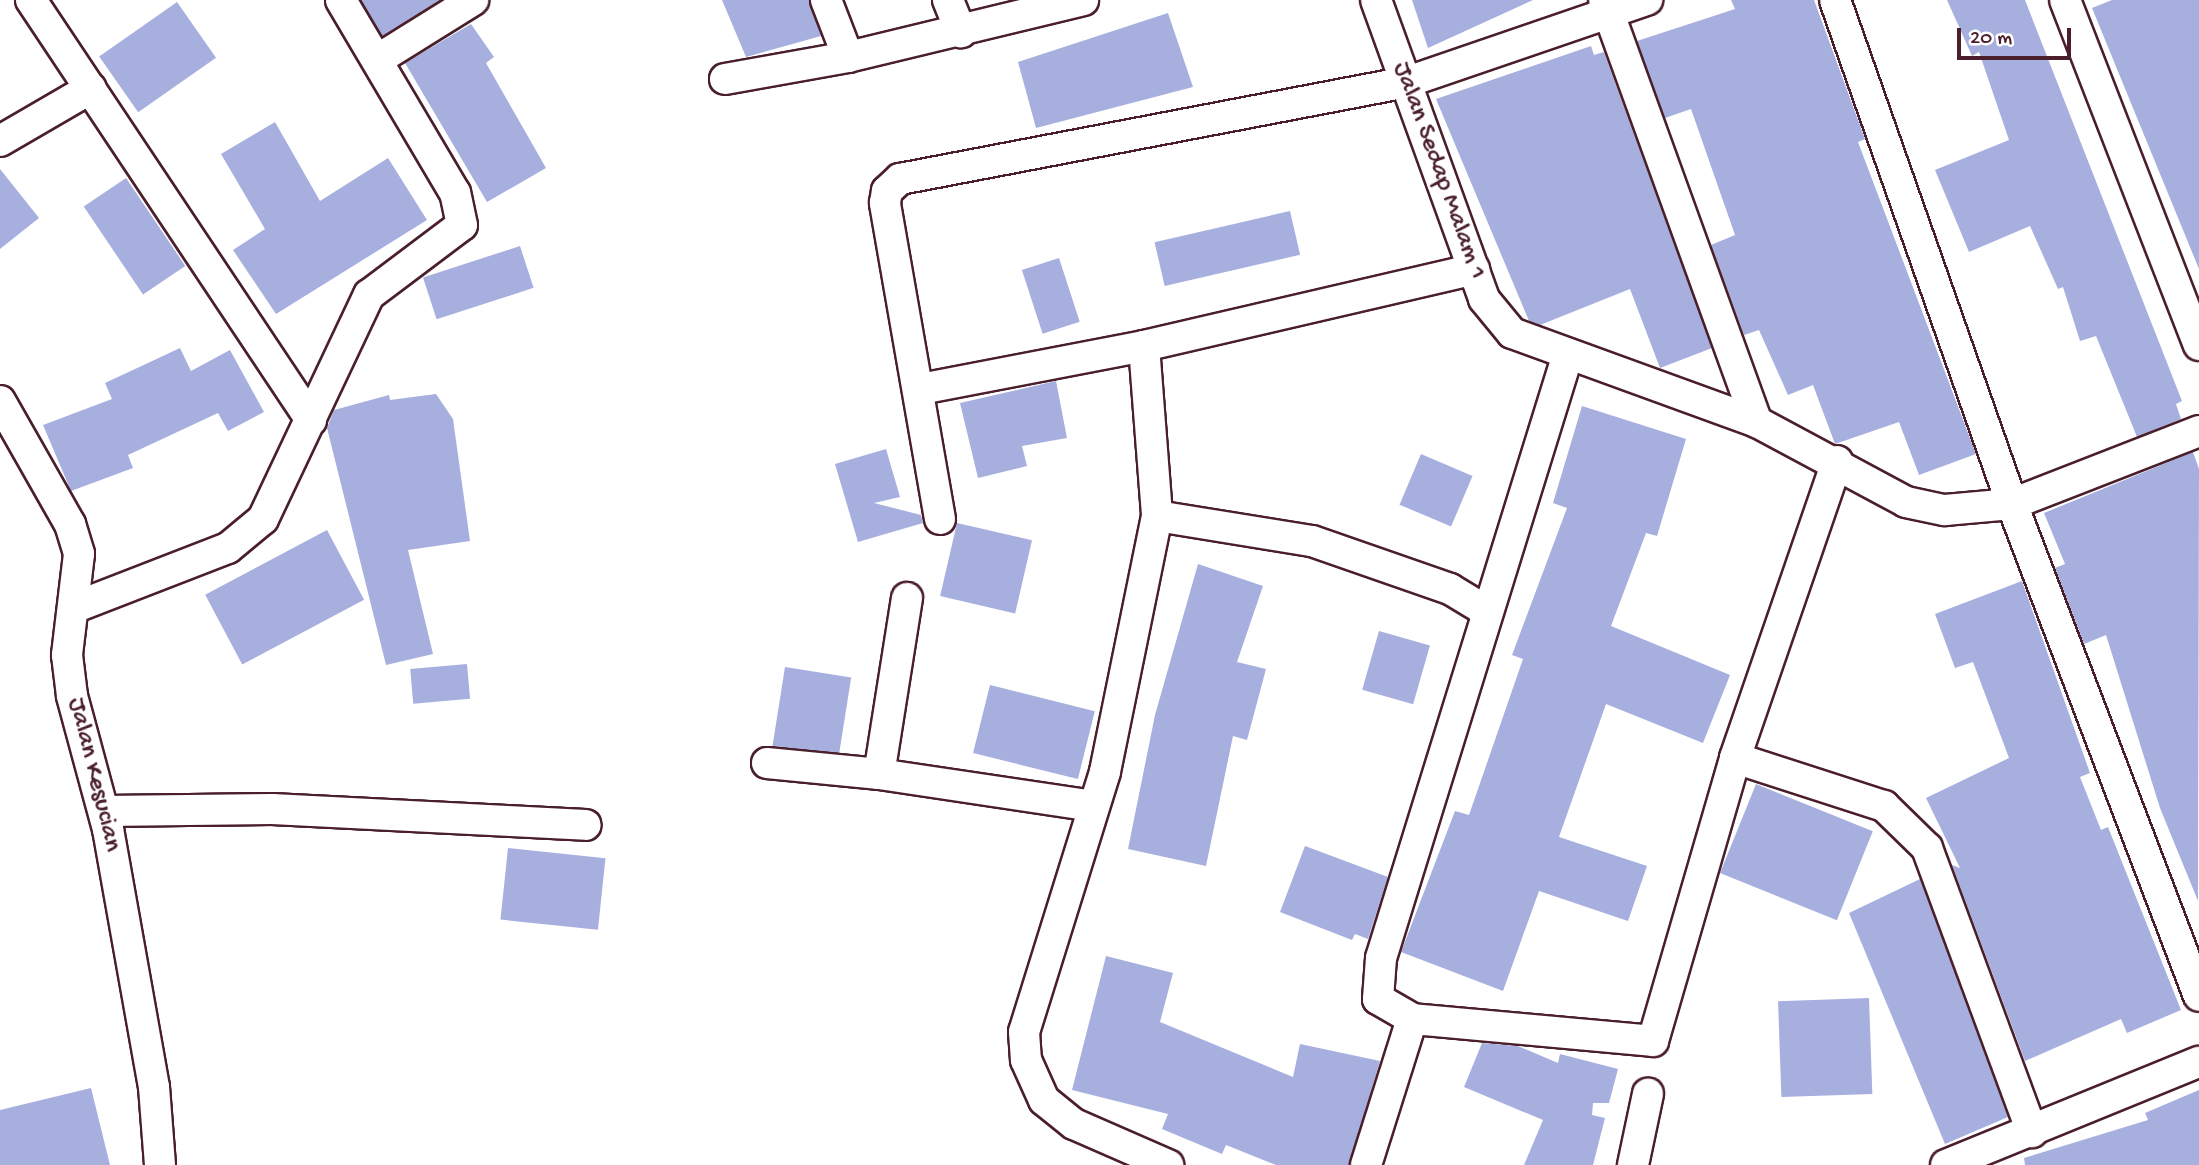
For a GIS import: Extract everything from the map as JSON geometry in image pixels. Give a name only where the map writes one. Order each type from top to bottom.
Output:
[{"type":"street","points":[[31,0],[311,420]]},
{"type":"street","points":[[73,608],[229,548],[263,519],[369,295],[462,225],[455,193],[380,58],[341,0]]},
{"type":"street","points":[[380,58],[472,0]]},
{"type":"street","points":[[826,0],[848,57]]},
{"type":"street","points":[[948,0],[961,32]]},
{"type":"street","points":[[725,79],[848,57],[961,32],[1083,0]]},
{"type":"street","name":"Jalan Sedap Malam 1","points":[[1376,0],[1474,269],[1496,321],[1512,333],[1568,354]]},
{"type":"street","points":[[940,519],[922,389],[885,203],[887,191],[900,179],[1407,82],[1607,7],[1647,0]]},
{"type":"street","points":[[1835,0],[2012,504],[2199,996]]},
{"type":"street","points":[[2065,0],[2199,345]]},
{"type":"street","points":[[1607,7],[1757,422]]},
{"type":"street","points":[[0,141],[91,88]]},
{"type":"street","points":[[922,389],[1144,346],[1474,269]]},
{"type":"street","points":[[1144,346],[1157,516],[1093,806],[1024,1032],[1026,1060],[1044,1100],[1074,1124],[1168,1165]]},
{"type":"street","points":[[1838,461],[1735,758],[1653,1041],[1412,1019],[1378,999],[1375,987],[1568,354],[1757,422],[1838,461],[1906,502],[1945,510],[2012,504],[2199,431]]},
{"type":"street","name":"Jalan Kesucian","points":[[0,401],[70,524],[79,554],[67,655],[72,696],[104,811],[154,1087],[160,1165]]},
{"type":"street","points":[[1157,516],[1312,541],[1450,589],[1488,612]]},
{"type":"street","points":[[878,774],[907,598]]},
{"type":"street","points":[[1735,758],[1884,806],[1927,848],[2032,1132]]},
{"type":"street","points":[[768,763],[878,774],[1093,806]]},
{"type":"street","points":[[104,811],[272,809],[586,825]]},
{"type":"street","points":[[1366,1165],[1412,1019]]},
{"type":"street","points":[[1946,1165],[2199,1062]]},
{"type":"street","points":[[1633,1165],[1647,1094]]},
{"type":"building","points":[[361,0],[440,0],[382,36]]},
{"type":"building","points":[[722,0],[809,0],[821,36],[746,57]]},
{"type":"building","points":[[1412,0],[1533,0],[1428,48]]},
{"type":"building","points":[[1731,0],[1814,0],[1865,139],[1858,142],[1976,454],[1919,475],[1899,422],[1835,444],[1813,385],[1788,395],[1759,330],[1744,335],[1711,245],[1735,235],[1691,109],[1665,118],[1637,41],[1735,9]]},
{"type":"building","points":[[1947,0],[2025,0],[2182,401],[2176,404],[2181,419],[2137,437],[2096,336],[2080,341],[2063,287],[2058,289],[2030,226],[1969,252],[1935,170],[2009,140],[1979,52],[1972,56]]},
{"type":"building","points":[[2112,0],[2199,0],[2199,269],[2092,8]]},
{"type":"building","points":[[177,2],[216,58],[138,112],[99,56]]},
{"type":"building","points":[[1168,13],[1193,87],[1036,128],[1018,62]]},
{"type":"building","points":[[471,24],[494,57],[486,63],[546,168],[487,202],[405,63]]},
{"type":"building","points":[[1591,46],[1594,55],[1604,52],[1712,348],[1660,368],[1630,289],[1540,325],[1529,321],[1436,99]]},
{"type":"building","points":[[275,122],[320,201],[388,158],[427,220],[276,314],[233,250],[265,229],[221,154]]},
{"type":"building","points":[[0,169],[39,218],[0,249]]},
{"type":"building","points":[[126,178],[185,266],[143,294],[84,207]]},
{"type":"building","points":[[1290,211],[1300,255],[1165,286],[1155,242]]},
{"type":"building","points":[[520,246],[534,288],[437,319],[423,278]]},
{"type":"building","points":[[1059,258],[1080,322],[1043,334],[1022,270]]},
{"type":"building","points":[[180,348],[191,371],[230,350],[264,412],[228,431],[218,413],[128,455],[133,468],[71,491],[43,425],[112,399],[105,383]]},
{"type":"building","points":[[1056,381],[1067,438],[1022,446],[1027,466],[978,478],[960,403]]},
{"type":"building","points":[[436,394],[453,419],[470,541],[408,550],[433,654],[386,665],[327,428],[334,410],[389,395],[390,400]]},
{"type":"building","points":[[1582,406],[1686,439],[1657,536],[1646,533],[1611,626],[1730,675],[1703,743],[1606,704],[1559,837],[1647,866],[1628,921],[1539,891],[1503,991],[1401,952],[1455,811],[1469,815],[1523,659],[1512,655],[1567,508],[1553,503]]},
{"type":"building","points":[[886,449],[900,497],[874,503],[921,515],[923,523],[858,542],[835,464]]},
{"type":"building","points":[[2193,452],[2199,469],[2198,901],[2160,808],[2106,635],[2084,644],[2055,568],[2065,564],[2044,513]]},
{"type":"building","points":[[1421,454],[1473,476],[1451,527],[1400,505]]},
{"type":"building","points":[[957,523],[1032,540],[1015,613],[940,596]]},
{"type":"building","points":[[327,530],[364,600],[242,665],[205,595]]},
{"type":"building","points":[[1198,564],[1263,586],[1237,662],[1266,669],[1247,740],[1233,736],[1206,866],[1128,849],[1155,715]]},
{"type":"building","points":[[2022,581],[2090,773],[2080,777],[2101,830],[2108,827],[2181,1010],[2127,1033],[2121,1019],[2025,1061],[1952,865],[1960,868],[1926,798],[2009,758],[1973,662],[1955,668],[1935,614]]},
{"type":"building","points":[[1379,631],[1430,646],[1413,704],[1362,690]]},
{"type":"building","points":[[467,664],[470,699],[413,704],[410,669]]},
{"type":"building","points":[[785,667],[851,677],[839,756],[772,746]]},
{"type":"building","points":[[990,685],[1095,711],[1078,779],[973,753]]},
{"type":"building","points":[[1756,784],[1873,831],[1837,920],[1720,873]]},
{"type":"building","points":[[1305,846],[1388,877],[1368,939],[1355,934],[1352,940],[1280,912]]},
{"type":"building","points":[[508,848],[605,858],[598,930],[500,920]]},
{"type":"building","points":[[1920,879],[2008,1117],[1945,1144],[1849,913]]},
{"type":"building","points":[[1106,956],[1173,973],[1160,1022],[1293,1077],[1300,1044],[1380,1061],[1349,1165],[1276,1165],[1226,1145],[1222,1154],[1162,1129],[1168,1114],[1072,1090]]},
{"type":"building","points":[[1869,998],[1872,1094],[1781,1097],[1778,1001]]},
{"type":"building","points":[[1482,1043],[1518,1046],[1558,1063],[1560,1054],[1618,1069],[1609,1103],[1593,1103],[1592,1115],[1605,1118],[1593,1165],[1524,1165],[1543,1120],[1464,1087]]},
{"type":"building","points":[[91,1088],[110,1165],[0,1165],[0,1110]]},
{"type":"building","points":[[2199,1090],[2199,1165],[2025,1165],[2024,1158],[2148,1120],[2145,1113]]}]
